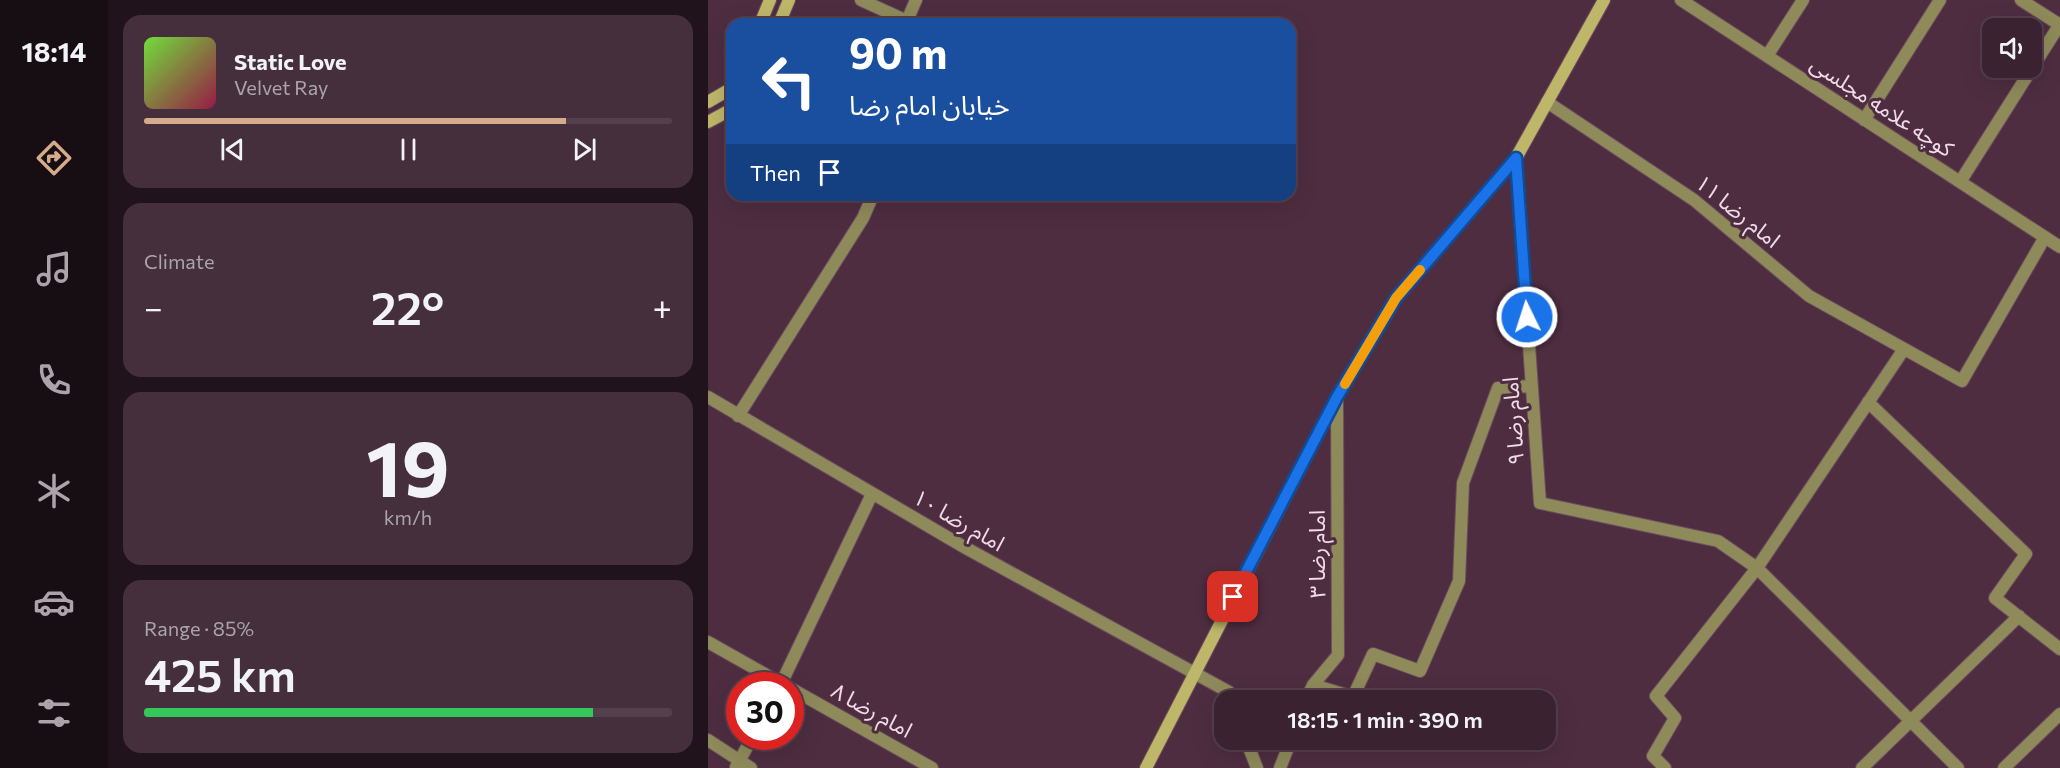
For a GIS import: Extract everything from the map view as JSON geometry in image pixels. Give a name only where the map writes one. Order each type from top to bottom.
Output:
[{"type":"street","points":[[762,18],[770,0]]},
{"type":"street","points":[[782,18],[789,0]]},
{"type":"street","points":[[861,0],[899,18]]},
{"type":"street","points":[[909,18],[916,0]]},
{"type":"street","points":[[1146,768],[1337,397],[1396,298],[1516,158],[1604,0]]},
{"type":"street","name":"کوچه علامه مجلسی","points":[[1681,0],[2045,237],[2059,243]]},
{"type":"street","points":[[1767,56],[1803,0]]},
{"type":"street","points":[[1864,120],[1940,0]]},
{"type":"street","points":[[1960,182],[2060,25],[2021,0]]},
{"type":"street","points":[[708,102],[726,91]]},
{"type":"street","name":"امام رضا ۱۱","points":[[1547,102],[1694,200],[1809,296],[1962,381],[2045,237]]},
{"type":"street","points":[[708,122],[726,112]]},
{"type":"street","name":"امام رضا ۹","points":[[1516,158],[1539,503],[1718,541],[1757,568]]},
{"type":"street","points":[[738,416],[863,218],[870,201]]},
{"type":"street","points":[[1665,768],[1653,756],[1675,718],[1656,696],[1757,568],[1904,349]]},
{"type":"street","points":[[1312,685],[1353,697],[1373,654],[1420,671],[1459,581],[1463,483],[1498,388],[1532,386]]},
{"type":"street","name":"امام رضا ۱۰","points":[[708,397],[1045,593],[1224,690]]},
{"type":"street","name":"امام رضا ۳","points":[[1310,690],[1338,655],[1337,397]]},
{"type":"street","points":[[1868,402],[2026,554],[1995,598],[2060,649]]},
{"type":"street","points":[[790,672],[872,494]]},
{"type":"street","points":[[1757,568],[1958,768]]},
{"type":"street","points":[[1862,768],[2019,616]]},
{"type":"street","name":"امام رضا ۸","points":[[708,642],[760,672]]},
{"type":"street","name":"امام رضا ۸","points":[[804,697],[932,768]]},
{"type":"street","points":[[2004,768],[2060,714]]},
{"type":"street","points":[[708,740],[742,766],[748,750]]},
{"type":"street","points":[[1250,750],[1257,768]]},
{"type":"street","points":[[1280,768],[1287,750]]},
{"type":"slow traffic","points":[[1345,384],[1396,298],[1420,270]]},
{"type":"route","points":[[1233,597],[1337,397],[1396,298],[1516,158],[1527,317]]}]
